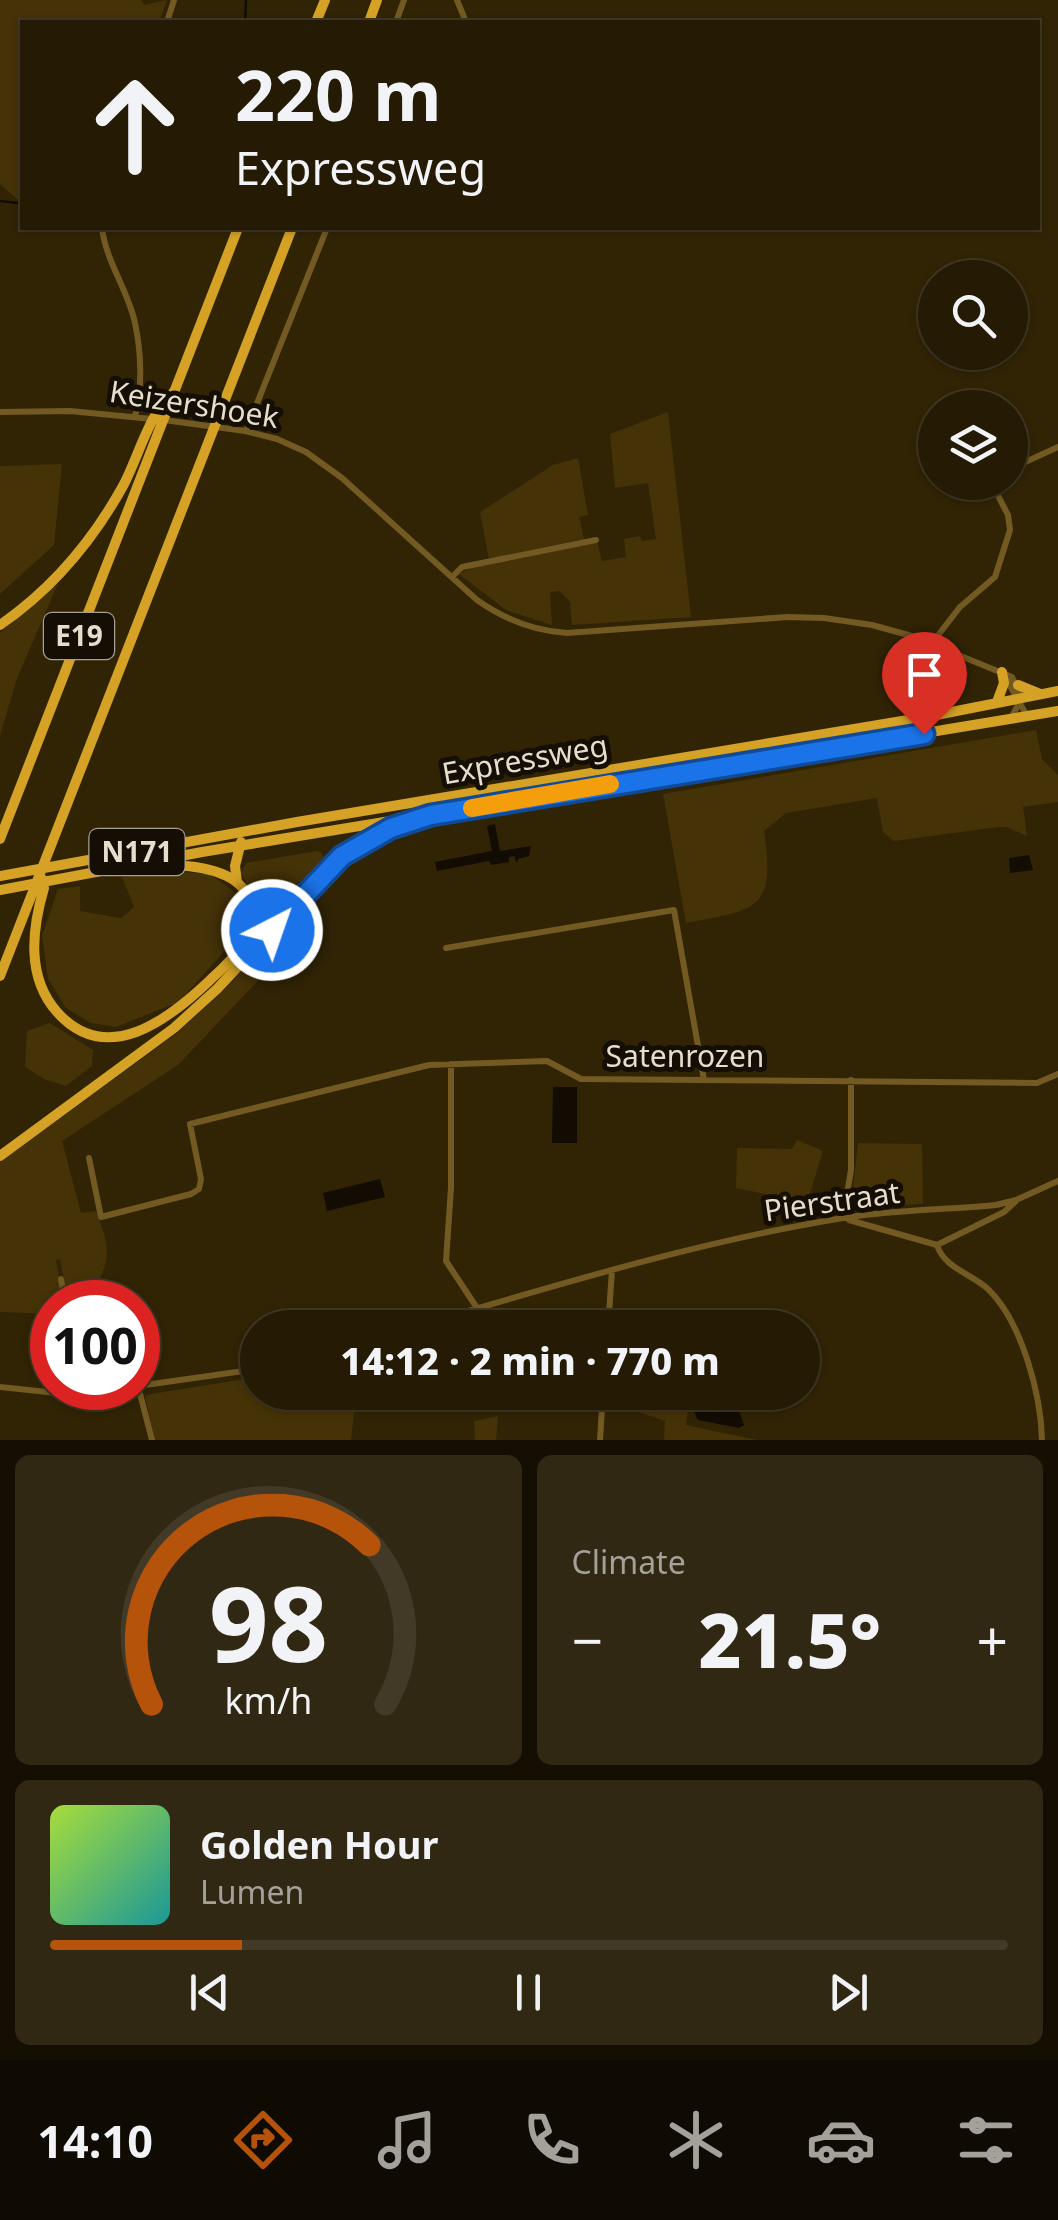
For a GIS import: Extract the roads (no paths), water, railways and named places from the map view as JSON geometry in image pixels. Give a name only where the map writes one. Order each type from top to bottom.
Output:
[{"type":"highway","points":[[0,626],[42,592],[86,544],[116,497],[154,433],[164,409],[162,401],[176,391],[237,230]]},
{"type":"highway","name":"E19","points":[[0,976],[291,230]]},
{"type":"highway","name":"E19","points":[[0,839],[154,433]]},
{"type":"highway","points":[[997,702],[1003,690],[1002,672]]},
{"type":"highway","points":[[1018,697],[1058,691]]},
{"type":"highway","name":"Expressweg","points":[[0,876],[926,718],[1018,697]]},
{"type":"highway","name":"Expressweg","points":[[0,890],[239,846],[1058,711]]},
{"type":"highway","points":[[0,1156],[174,1028],[236,969],[342,856],[391,828],[431,815]]},
{"type":"highway","points":[[319,819],[335,830],[343,843],[342,856]]},
{"type":"highway","points":[[237,882],[239,846],[246,832]]},
{"type":"highway","points":[[40,872],[44,888],[38,907],[34,956],[50,1003],[66,1021],[82,1031],[118,1037],[145,1030],[178,1010],[238,950],[248,933],[251,917],[248,900],[237,882],[212,868],[116,868]]},
{"type":"street","points":[[102,230],[110,264],[134,322],[141,398],[135,416]]},
{"type":"street","points":[[246,431],[325,230]]},
{"type":"street","name":"Keizershoek","points":[[0,412],[70,411],[135,416],[246,431],[289,443],[320,460],[477,600],[502,615],[548,632],[567,634],[804,618],[872,625],[932,643],[1012,676],[1018,697]]},
{"type":"street","points":[[1028,461],[1058,448]]},
{"type":"street","points":[[932,643],[960,607],[995,577],[1010,530],[1000,500]]},
{"type":"street","points":[[452,577],[462,567],[596,540]]},
{"type":"street","points":[[1002,672],[1028,716]]},
{"type":"street","points":[[1010,719],[1018,697]]},
{"type":"street","points":[[446,948],[674,910],[704,1080]]},
{"type":"street","name":"Satenrozen","points":[[89,1158],[101,1217],[198,1191],[201,1179],[190,1124],[425,1066],[547,1061],[578,1078],[704,1080],[1037,1083],[1058,1074]]},
{"type":"street","points":[[451,1064],[451,1188],[446,1261],[478,1308]]},
{"type":"street","points":[[852,1080],[850,1170],[843,1218],[936,1245],[1004,1212],[1016,1200]]},
{"type":"street","name":"Pierstraat","points":[[471,1310],[612,1270],[843,1218],[932,1212],[1016,1200],[1058,1181]]},
{"type":"street","points":[[936,1245],[942,1256],[987,1288],[1003,1311],[1032,1376],[1042,1440]]},
{"type":"street","points":[[609,1310],[612,1270]]},
{"type":"street","points":[[160,1383],[240,1372]]},
{"type":"street","points":[[0,1387],[30,1391]]},
{"type":"street","points":[[144,1410],[152,1440]]},
{"type":"street","points":[[600,1440],[602,1410]]},
{"type":"waterway","points":[[245,20],[246,0]]},
{"type":"waterway","points":[[0,201],[20,201]]}]
